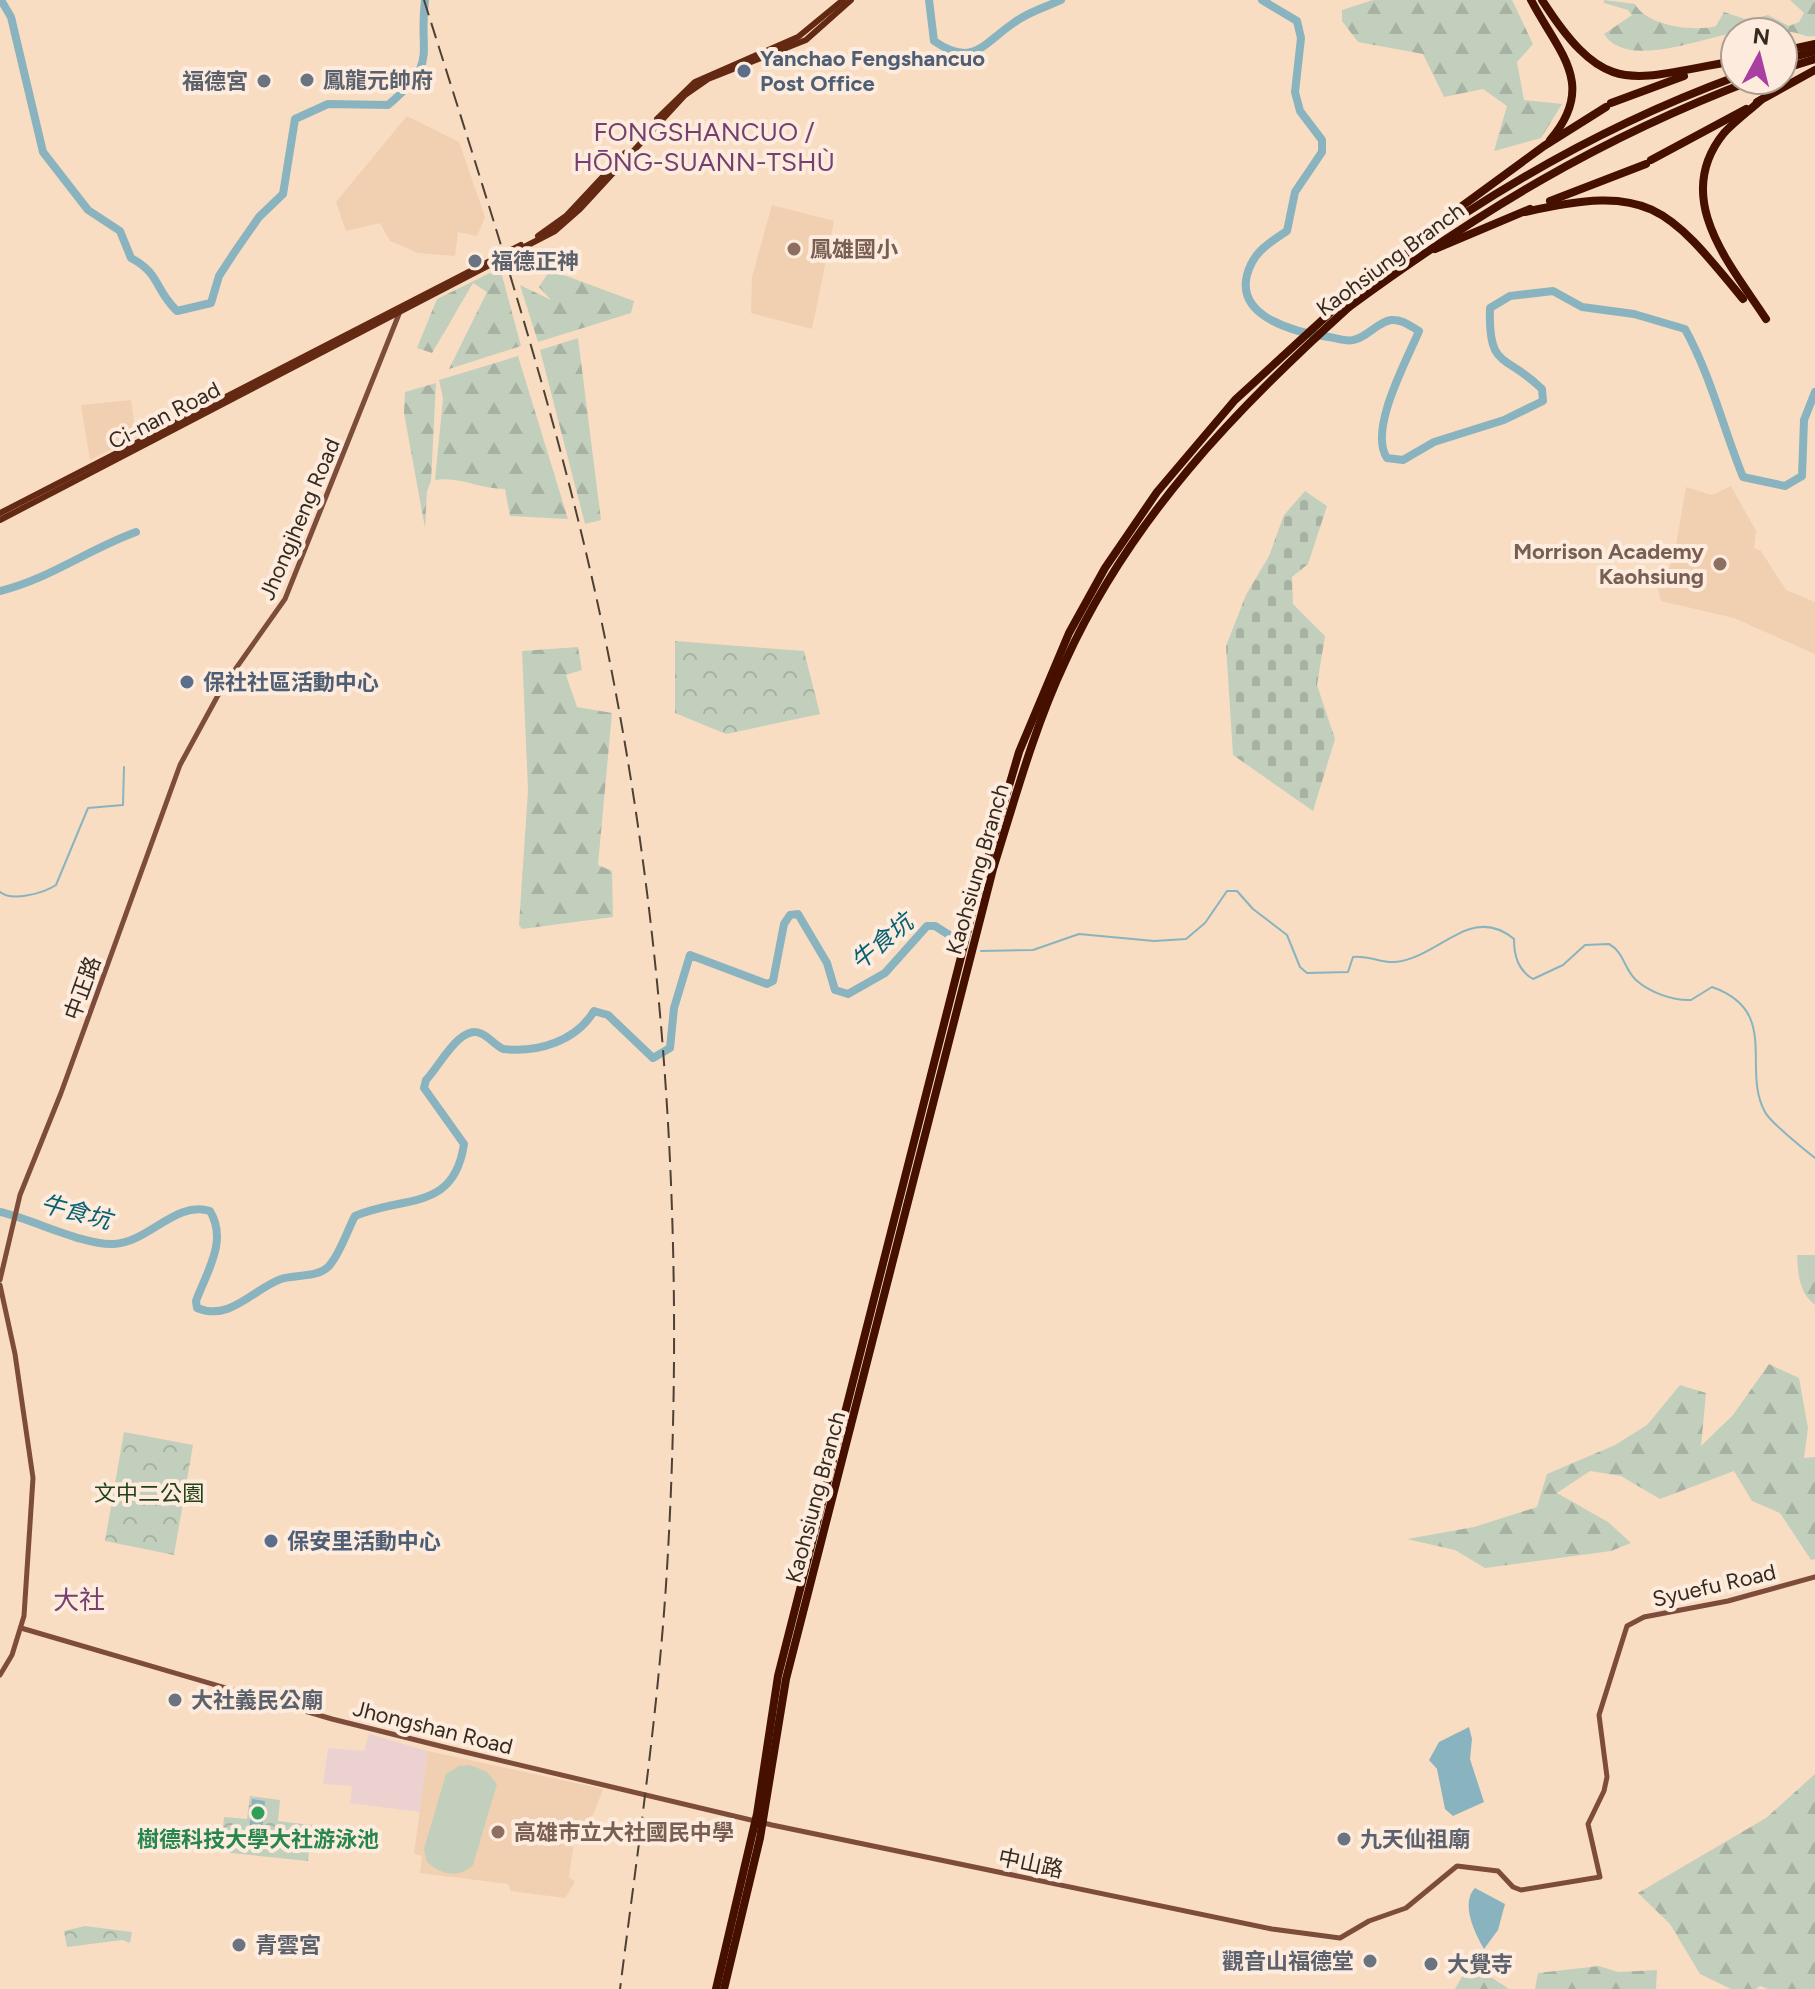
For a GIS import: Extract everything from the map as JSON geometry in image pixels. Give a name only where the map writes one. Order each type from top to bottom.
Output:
[{"type":"highway","points":[[1531,0],[1568,62],[1573,86],[1568,115],[1544,146]]},
{"type":"highway","points":[[1542,0],[1586,58],[1608,72],[1647,78],[1719,64]]},
{"type":"highway","points":[[1374,277],[1442,219],[1544,146],[1609,105],[1670,80],[1719,66]]},
{"type":"highway","points":[[1416,258],[1649,162],[1815,70]]},
{"type":"highway","name":"Kaohsiung Branch","points":[[724,1989],[760,1838],[793,1653],[986,898],[1029,753],[1077,637],[1113,571],[1166,494],[1245,404],[1374,277],[1433,232],[1648,112],[1719,83]]},
{"type":"highway","name":"Kaohsiung Branch","points":[[716,1989],[757,1814],[778,1676],[975,902],[1019,752],[1069,633],[1105,568],[1157,492],[1235,400],[1346,305],[1603,138],[1719,94]]},
{"type":"highway","points":[[1761,100],[1726,131],[1714,150],[1704,176],[1702,200],[1715,242],[1766,319]]},
{"type":"highway","points":[[1525,212],[1597,199],[1639,205],[1682,228],[1743,299]]},
{"type":"main road","points":[[0,513],[397,312],[550,229],[684,89],[708,74],[798,37],[843,0]]},
{"type":"main road","points":[[0,520],[563,225],[685,95],[708,79],[806,40],[851,0]]},
{"type":"main road","name":"Jhongjheng Road","points":[[0,1282],[16,1211],[180,765],[222,688],[285,599],[397,312]]},
{"type":"main road","points":[[0,1282],[15,1354],[33,1478],[27,1588],[21,1628],[12,1655],[0,1675]]},
{"type":"main road","name":"Syuefu Road","points":[[1516,1889],[1600,1877],[1588,1824],[1606,1785],[1599,1715],[1624,1631],[1631,1622],[1728,1601],[1815,1577]]},
{"type":"main road","name":"中山路","points":[[21,1628],[332,1719],[772,1825],[1308,1934],[1340,1938],[1369,1921],[1402,1911],[1457,1866],[1498,1871],[1516,1889]]},
{"type":"shaded area","points":[[407,116],[459,142],[485,217],[477,236],[458,232],[455,256],[418,253],[390,241],[380,223],[346,231],[336,202]]},
{"type":"shaded area","name":"鳳雄國小","points":[[772,205],[834,221],[812,329],[751,313],[752,277]]},
{"type":"shaded area","points":[[131,400],[136,437],[90,460],[81,405]]},
{"type":"shaded area","name":"Morrison Academy Kaohsiung","points":[[1731,486],[1756,531],[1754,548],[1761,551],[1786,590],[1815,602],[1815,654],[1734,618],[1661,601],[1656,582],[1659,574],[1667,572],[1674,557],[1686,487],[1712,495]]},
{"type":"shaded area","points":[[369,1734],[428,1751],[420,1812],[350,1803],[352,1786],[323,1784],[328,1748],[364,1751]]},
{"type":"shaded area","name":"高雄市立大社國民中學","points":[[428,1751],[603,1789],[593,1815],[584,1822],[574,1842],[569,1877],[575,1882],[565,1898],[511,1891],[508,1884],[420,1873],[422,1856],[414,1854]]},
{"type":"green space","points":[[1373,0],[1512,0],[1533,44],[1517,62],[1524,100],[1562,104],[1541,138],[1494,151],[1507,106],[1483,89],[1444,97],[1423,54],[1358,42],[1342,21],[1342,10]]},
{"type":"green space","points":[[1604,0],[1635,4],[1649,18],[1672,26],[1707,28],[1716,26],[1719,21],[1719,36],[1670,48],[1631,50],[1616,45],[1604,34],[1632,15],[1628,10],[1604,3]]},
{"type":"green space","points":[[1790,0],[1815,0],[1815,36],[1799,34],[1799,22],[1804,13]]},
{"type":"green space","points":[[500,268],[521,346],[449,369],[487,292],[473,283],[432,353],[417,348],[437,299]]},
{"type":"green space","points":[[550,270],[634,301],[631,313],[538,342],[520,285],[551,300],[539,287]]},
{"type":"green space","points":[[578,338],[601,520],[585,524],[540,350]]},
{"type":"green space","points":[[518,356],[568,519],[510,516],[505,489],[435,480],[443,398],[439,380]]},
{"type":"green space","points":[[436,383],[431,481],[427,491],[425,528],[404,413],[405,392]]},
{"type":"green space","points":[[1305,491],[1327,506],[1308,564],[1292,577],[1293,604],[1325,636],[1317,685],[1335,739],[1313,811],[1233,755],[1226,646],[1246,595],[1269,556],[1284,515]]},
{"type":"green space","points":[[675,641],[804,651],[820,714],[726,734],[675,713]]},
{"type":"green space","points":[[578,647],[582,670],[566,675],[577,707],[612,713],[598,865],[612,871],[613,917],[522,929],[519,925],[528,790],[522,651]]},
{"type":"green space","points":[[1797,1255],[1815,1255],[1815,1305],[1803,1289]]},
{"type":"green space","points":[[1769,1364],[1799,1378],[1808,1428],[1804,1458],[1815,1457],[1815,1559],[1811,1560],[1780,1513],[1752,1501],[1734,1471],[1660,1499],[1621,1476],[1590,1471],[1557,1493],[1608,1522],[1631,1543],[1611,1551],[1485,1568],[1455,1550],[1407,1539],[1474,1527],[1537,1507],[1547,1474],[1615,1445],[1647,1425],[1680,1385],[1706,1393],[1701,1446],[1733,1415]]},
{"type":"green space","name":"文中二公園","points":[[124,1432],[193,1445],[174,1555],[105,1541]]},
{"type":"green space","points":[[470,1765],[487,1772],[497,1784],[473,1865],[462,1872],[450,1874],[427,1862],[424,1849],[446,1774],[459,1766]]},
{"type":"green space","points":[[1815,1774],[1815,1989],[1768,1989],[1760,1986],[1756,1989],[1731,1989],[1700,1974],[1670,1924],[1638,1893],[1766,1818]]},
{"type":"green space","points":[[250,1796],[280,1800],[278,1821],[312,1825],[308,1861],[221,1852],[224,1817],[247,1819]]},
{"type":"green space","points":[[85,1926],[132,1932],[130,1943],[122,1940],[67,1947],[64,1931]]},
{"type":"green space","points":[[1470,1963],[1509,1989],[1455,1989]]},
{"type":"green space","points":[[1599,1966],[1618,1972],[1657,1970],[1656,1989],[1535,1989],[1538,1973]]},
{"type":"water","points":[[1469,1727],[1472,1739],[1470,1759],[1484,1802],[1453,1816],[1445,1809],[1437,1769],[1429,1760],[1439,1742]]},
{"type":"water","points":[[252,1799],[265,1801],[262,1832],[249,1831]]},
{"type":"water","points":[[1475,1888],[1505,1904],[1498,1930],[1484,1949],[1469,1910]]},
{"type":"waterway","points":[[1,0],[11,17],[43,152],[88,210],[120,231],[131,258],[148,270],[177,311],[211,303],[219,276],[236,250],[259,217],[283,194],[295,119],[328,104],[388,105],[415,78],[423,57],[425,0]]},
{"type":"waterway","points":[[929,0],[934,41],[959,53],[977,50],[1026,15],[1061,0]]},
{"type":"waterway","points":[[1262,0],[1297,21],[1301,38],[1295,92],[1300,111],[1322,140],[1322,152],[1295,192],[1287,231],[1262,249],[1253,260],[1247,275],[1246,290],[1260,312],[1272,321],[1302,332],[1341,340],[1358,339],[1391,320],[1419,331],[1386,413],[1382,446],[1387,458],[1403,460],[1434,442],[1504,420],[1543,401],[1542,389],[1502,359],[1492,342],[1490,308],[1510,296],[1553,291],[1582,307],[1634,314],[1685,329],[1710,384],[1743,477],[1785,486],[1802,476],[1804,420],[1815,392]]},
{"type":"waterway","points":[[0,591],[35,579],[136,532]]},
{"type":"waterway","points":[[0,892],[20,896],[56,885],[88,808],[123,805],[124,767]]},
{"type":"waterway","name":"牛食坑","points":[[981,951],[1033,950],[1079,934],[1154,941],[1186,939],[1205,923],[1227,891],[1237,891],[1253,909],[1287,935],[1300,967],[1307,973],[1348,972],[1353,957],[1390,962],[1411,958],[1469,929],[1483,927],[1498,929],[1514,939],[1518,962],[1533,979],[1563,965],[1585,945],[1609,944],[1618,951],[1636,980],[1654,992],[1691,1000],[1712,987],[1733,997],[1746,1011],[1753,1026],[1756,1078],[1765,1112],[1815,1158]]},
{"type":"waterway","name":"牛食坑","points":[[0,1212],[88,1241],[114,1244],[127,1242],[186,1211],[210,1211],[215,1222],[216,1245],[196,1301],[197,1308],[209,1311],[231,1308],[281,1279],[324,1270],[337,1255],[355,1216],[424,1198],[450,1181],[464,1144],[424,1088],[426,1080],[466,1034],[482,1034],[503,1049],[542,1047],[567,1037],[594,1011],[608,1015],[653,1058],[670,1048],[674,1008],[690,955],[767,984],[773,981],[784,924],[790,915],[798,914],[827,963],[835,990],[848,994],[885,973],[927,926],[935,926],[954,938]]},
{"type":"railway","points":[[424,0],[518,301],[580,528],[622,726],[656,970],[672,1216],[672,1462],[657,1686],[620,1989]]},
{"type":"place","name":"Yanchao Fengshancuo Post Office","points":[[744,71]]},
{"type":"place","name":"鳳龍元帥府","points":[[307,80]]},
{"type":"place","name":"福德宮","points":[[264,81]]},
{"type":"place","name":"鳳雄國小","points":[[794,249]]},
{"type":"place","name":"福德正神","points":[[475,261]]},
{"type":"place","name":"Morrison Academy Kaohsiung","points":[[1720,564]]},
{"type":"place","name":"保社社區活動中心","points":[[187,682]]},
{"type":"place","name":"保安里活動中心","points":[[271,1541]]},
{"type":"place","name":"大社義民公廟","points":[[175,1700]]},
{"type":"place","name":"樹德科技大學大社游泳池","points":[[258,1813]]},
{"type":"place","name":"高雄市立大社國民中學","points":[[498,1832]]},
{"type":"place","name":"九天仙祖廟","points":[[1344,1839]]},
{"type":"place","name":"青雲宮","points":[[239,1945]]},
{"type":"place","name":"觀音山福德堂","points":[[1370,1961]]},
{"type":"place","name":"大覺寺","points":[[1431,1964]]},
{"type":"district","name":"FONGSHANCUO / HŌNG-SUANN-TSHÙ","points":[[704,147]]},
{"type":"district","name":"大社","points":[[79,1600]]}]
